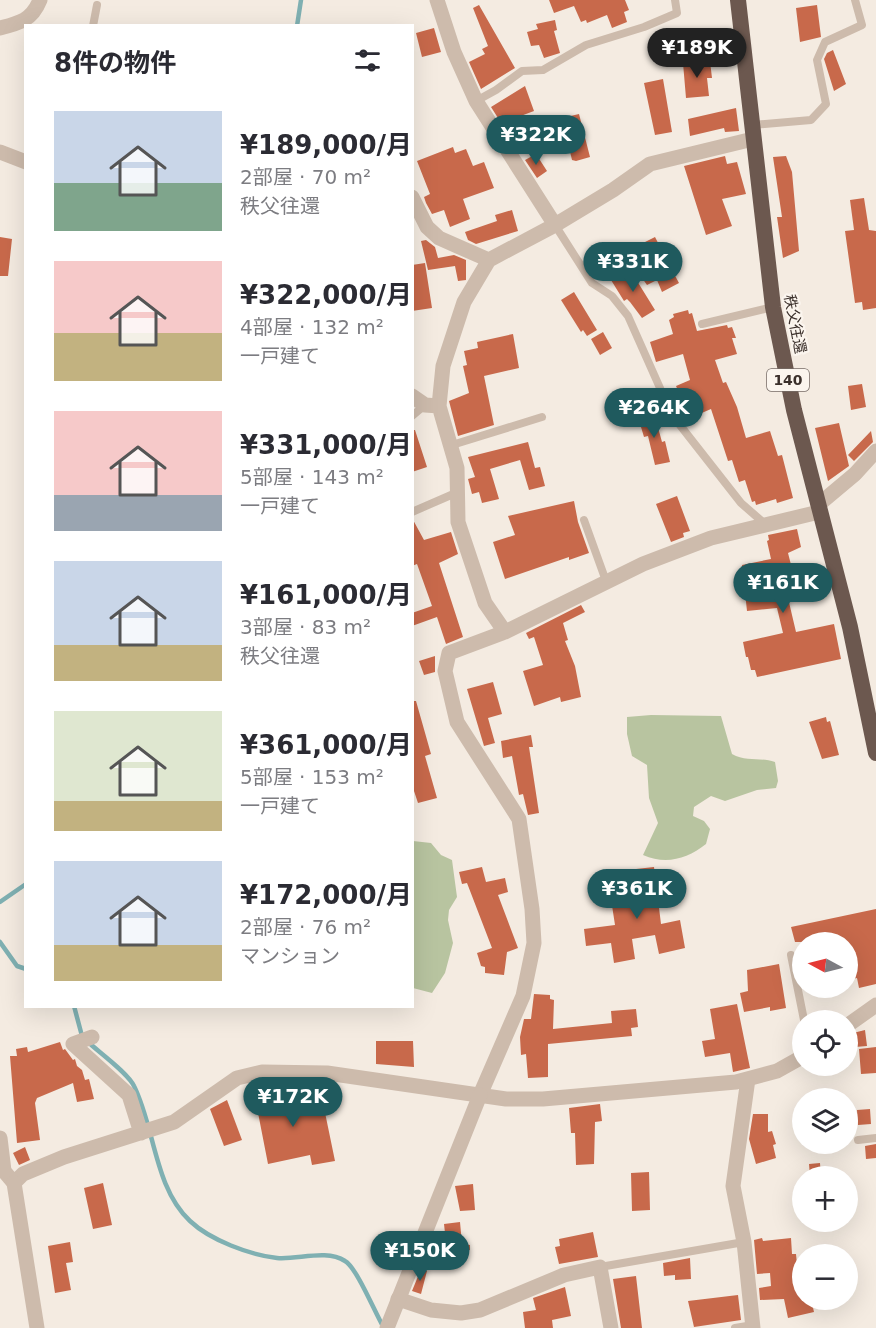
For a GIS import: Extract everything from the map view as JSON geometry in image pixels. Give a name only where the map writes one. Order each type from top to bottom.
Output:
[{"type":"highway","name":"秩父往還","points":[[738,0],[773,308],[818,509],[850,627],[876,753]]},
{"type":"street","points":[[0,28],[21,23],[31,16],[40,0]]},
{"type":"street","points":[[437,0],[454,52],[476,101],[555,225]]},
{"type":"street","points":[[504,632],[485,603],[458,522],[458,468],[452,445],[425,402],[443,366],[464,302],[489,260],[555,225],[613,190],[650,164],[752,132]]},
{"type":"street","points":[[0,152],[24,161]]},
{"type":"street","points":[[414,201],[427,227],[439,238],[489,260]]},
{"type":"street","points":[[387,1328],[480,1095],[523,996],[534,943],[532,909],[519,819],[457,722],[448,692],[446,660],[449,653],[504,632],[643,564],[711,538],[818,509],[876,452]]},
{"type":"street","points":[[858,1018],[876,1005]]},
{"type":"street","points":[[92,1037],[73,1044],[129,1095],[141,1133]]},
{"type":"street","points":[[14,1183],[23,1174],[64,1157],[174,1122],[237,1078],[262,1071],[327,1073],[480,1095],[543,1099],[695,1088],[748,1079],[777,1071],[792,1063]]},
{"type":"street","points":[[748,1079],[733,1186],[744,1242],[753,1327]]},
{"type":"street","points":[[0,1138],[4,1171],[14,1183],[37,1328]]},
{"type":"street","points":[[398,1299],[430,1310],[460,1312],[480,1310],[564,1275],[600,1267],[611,1328]]},
{"type":"lane","points":[[476,101],[522,71],[543,70],[586,45],[663,20],[677,13],[675,0]]},
{"type":"lane","points":[[752,132],[811,120],[826,104],[817,60],[825,42],[862,25],[855,0]]},
{"type":"lane","points":[[93,24],[97,5]]},
{"type":"lane","points":[[555,225],[592,283],[612,296],[628,316],[672,415],[741,503],[766,524]]},
{"type":"lane","points":[[702,324],[773,308]]},
{"type":"lane","points":[[414,414],[425,402]]},
{"type":"lane","points":[[452,445],[542,417]]},
{"type":"lane","points":[[414,511],[458,492]]},
{"type":"lane","points":[[584,520],[606,581]]},
{"type":"lane","points":[[791,955],[802,1010]]},
{"type":"lane","points":[[858,1140],[876,1138]]},
{"type":"lane","points":[[600,1267],[744,1242]]},
{"type":"lane","points":[[735,1328],[753,1327]]},
{"type":"green space","points":[[721,716],[732,754],[743,758],[775,762],[778,781],[776,788],[757,790],[725,801],[711,796],[694,807],[693,816],[704,821],[710,829],[706,844],[676,859],[660,860],[643,855],[658,823],[649,798],[647,765],[632,756],[627,734],[627,717]]},
{"type":"green space","points":[[414,841],[431,843],[441,855],[452,860],[457,897],[449,910],[448,920],[453,943],[445,973],[432,993],[414,988]]},
{"type":"building","points":[[549,0],[625,0],[629,10],[624,12],[627,22],[612,28],[607,15],[587,23],[586,20],[581,22],[574,6],[554,13]]},
{"type":"building","points":[[479,5],[515,68],[481,89],[469,62],[485,54],[482,49],[488,46],[473,8]]},
{"type":"building","points":[[817,5],[821,37],[800,42],[796,8]]},
{"type":"building","points":[[555,20],[557,30],[554,31],[560,53],[544,58],[539,45],[531,46],[527,32],[538,29],[536,24]]},
{"type":"building","points":[[434,28],[441,52],[422,57],[416,33]]},
{"type":"building","points":[[833,50],[846,84],[834,91],[824,59],[827,53]]},
{"type":"building","points":[[710,61],[712,78],[707,78],[709,96],[686,98],[683,63]]},
{"type":"building","points":[[663,79],[672,132],[655,135],[644,83]]},
{"type":"building","points":[[525,86],[534,111],[518,117],[520,120],[505,129],[491,107]]},
{"type":"building","points":[[736,108],[739,131],[725,132],[724,128],[690,136],[688,119]]},
{"type":"building","points":[[579,114],[590,157],[576,161],[572,160],[562,118]]},
{"type":"building","points":[[453,147],[455,153],[466,149],[473,166],[484,162],[494,188],[463,199],[470,219],[450,227],[444,210],[432,214],[426,203],[424,197],[430,194],[417,161]]},
{"type":"building","points":[[536,154],[547,171],[537,178],[525,160]]},
{"type":"building","points":[[725,156],[727,164],[737,162],[746,194],[722,199],[732,226],[706,235],[684,166]]},
{"type":"building","points":[[786,156],[792,172],[799,251],[783,258],[777,217],[782,217],[773,157]]},
{"type":"building","points":[[864,198],[869,230],[876,231],[876,308],[863,310],[862,302],[855,303],[845,231],[854,230],[850,200]]},
{"type":"building","points":[[512,210],[518,231],[476,244],[468,240],[465,232],[497,221],[495,215]]},
{"type":"building","points":[[0,237],[12,239],[8,276],[0,276]]},
{"type":"building","points":[[655,237],[668,262],[670,260],[676,270],[673,272],[679,283],[662,292],[657,280],[647,285],[642,278],[653,271],[641,244]]},
{"type":"building","points":[[426,240],[435,247],[438,258],[454,255],[466,260],[466,280],[458,281],[455,266],[428,270],[421,241]]},
{"type":"building","points":[[425,263],[432,308],[414,311],[414,265]]},
{"type":"building","points":[[629,268],[655,310],[642,318],[627,299],[624,301],[611,280]]},
{"type":"building","points":[[574,292],[597,330],[587,336],[583,330],[581,332],[561,300]]},
{"type":"building","points":[[688,310],[689,314],[692,313],[697,331],[727,325],[728,328],[732,327],[736,338],[732,338],[737,354],[715,360],[723,383],[726,382],[737,407],[746,438],[770,431],[778,456],[782,455],[793,498],[777,503],[776,499],[756,505],[755,501],[752,502],[745,480],[739,482],[732,460],[728,461],[711,409],[690,418],[676,386],[690,380],[683,354],[656,362],[650,342],[673,334],[669,320],[674,317],[673,314]]},
{"type":"building","points":[[603,332],[612,348],[600,355],[591,339]]},
{"type":"building","points":[[513,334],[519,368],[484,376],[494,425],[458,436],[449,401],[469,393],[463,366],[467,365],[464,351],[478,348],[477,342]]},
{"type":"building","points":[[862,384],[866,407],[851,410],[848,386]]},
{"type":"building","points":[[654,413],[670,462],[655,465],[648,436],[644,437],[638,417]]},
{"type":"building","points":[[839,423],[849,466],[828,481],[815,428]]},
{"type":"building","points":[[414,430],[415,430],[427,467],[414,471]]},
{"type":"building","points":[[871,431],[873,442],[854,461],[848,455]]},
{"type":"building","points":[[528,442],[535,468],[540,467],[545,486],[529,490],[520,460],[490,469],[499,499],[482,503],[479,492],[472,494],[468,479],[475,477],[468,457]]},
{"type":"building","points":[[677,496],[690,531],[683,533],[684,537],[671,542],[656,504]]},
{"type":"building","points":[[574,501],[578,522],[589,553],[569,560],[569,557],[505,579],[493,542],[515,535],[508,516]]},
{"type":"building","points":[[414,522],[424,540],[451,532],[458,554],[439,563],[463,637],[446,644],[437,617],[414,625],[414,612],[432,606],[417,564],[414,565]]},
{"type":"building","points":[[797,529],[801,547],[788,553],[799,596],[788,598],[796,632],[834,624],[841,659],[757,677],[755,670],[751,670],[743,642],[783,633],[777,608],[747,611],[742,565],[771,559],[768,535]]},
{"type":"building","points":[[581,605],[585,612],[563,623],[568,640],[565,641],[575,666],[581,697],[561,702],[560,697],[534,706],[523,671],[543,665],[534,637],[529,639],[526,633]]},
{"type":"building","points":[[435,656],[435,672],[424,675],[419,661]]},
{"type":"building","points":[[493,682],[502,714],[488,718],[495,743],[484,746],[467,689]]},
{"type":"building","points":[[414,701],[416,701],[431,754],[425,756],[437,798],[418,803],[414,791]]},
{"type":"building","points":[[826,717],[827,722],[830,721],[839,755],[822,759],[809,722]]},
{"type":"building","points":[[531,735],[533,747],[529,747],[539,813],[528,815],[523,794],[519,795],[512,756],[503,758],[501,741]]},
{"type":"building","points":[[482,867],[486,882],[505,878],[508,892],[498,895],[518,948],[507,952],[504,975],[485,973],[485,967],[481,966],[477,953],[492,948],[467,883],[462,884],[459,872]]},
{"type":"building","points":[[654,867],[661,924],[680,920],[685,948],[659,954],[655,935],[632,939],[635,959],[614,963],[611,943],[586,946],[584,929],[615,925],[611,899],[629,896],[627,870]]},
{"type":"building","points":[[876,909],[876,984],[859,988],[858,932],[792,932],[791,927]]},
{"type":"building","points":[[779,964],[786,1008],[770,1011],[770,1007],[744,1012],[740,993],[748,991],[747,970]]},
{"type":"building","points":[[534,994],[550,995],[550,999],[554,1000],[553,1029],[612,1023],[611,1011],[636,1009],[638,1027],[631,1028],[632,1036],[548,1044],[548,1077],[528,1078],[526,1054],[521,1055],[520,1037],[524,1019],[531,1019]]},
{"type":"building","points":[[737,1004],[750,1068],[733,1072],[730,1053],[705,1057],[702,1041],[715,1039],[710,1009]]},
{"type":"building","points":[[865,1030],[867,1046],[858,1047],[858,1032]]},
{"type":"building","points":[[376,1041],[413,1041],[414,1067],[376,1064]]},
{"type":"building","points":[[60,1042],[63,1050],[65,1049],[73,1060],[75,1059],[85,1080],[89,1079],[94,1099],[77,1102],[73,1083],[37,1098],[35,1103],[40,1140],[17,1143],[10,1056],[17,1056],[16,1049],[27,1047],[28,1052]]},
{"type":"building","points":[[876,1047],[876,1073],[861,1074],[859,1049]]},
{"type":"building","points":[[277,1083],[281,1106],[322,1098],[335,1161],[312,1165],[310,1155],[268,1164],[253,1087]]},
{"type":"building","points":[[227,1100],[242,1140],[224,1146],[210,1109]]},
{"type":"building","points":[[600,1104],[602,1121],[595,1122],[594,1164],[576,1165],[575,1133],[571,1133],[569,1108]]},
{"type":"building","points":[[870,1109],[871,1124],[858,1125],[858,1110]]},
{"type":"building","points":[[753,1114],[768,1114],[768,1132],[772,1131],[776,1144],[773,1145],[776,1158],[756,1164],[749,1139]]},
{"type":"building","points":[[876,1144],[876,1158],[866,1159],[865,1146]]},
{"type":"building","points":[[25,1147],[30,1160],[19,1165],[13,1153]]},
{"type":"building","points":[[820,1163],[820,1166],[809,1166],[809,1164]]},
{"type":"building","points":[[649,1172],[650,1210],[632,1211],[631,1173]]},
{"type":"building","points":[[103,1183],[112,1225],[93,1229],[84,1188]]},
{"type":"building","points":[[473,1184],[475,1210],[460,1211],[455,1186]]},
{"type":"building","points":[[460,1222],[462,1244],[470,1245],[470,1250],[427,1253],[432,1241],[446,1242],[444,1224]]},
{"type":"building","points":[[593,1232],[598,1257],[559,1264],[555,1247],[560,1246],[559,1239]]},
{"type":"building","points":[[791,1238],[792,1310],[814,1310],[814,1312],[788,1318],[784,1299],[760,1300],[759,1288],[771,1286],[770,1273],[757,1274],[754,1240]]},
{"type":"building","points":[[70,1242],[73,1262],[66,1263],[71,1290],[55,1293],[48,1246]]},
{"type":"building","points":[[690,1258],[691,1279],[675,1280],[675,1275],[664,1276],[663,1263]]},
{"type":"building","points":[[421,1269],[427,1271],[421,1294],[412,1291]]},
{"type":"building","points":[[636,1276],[642,1328],[621,1328],[613,1279]]},
{"type":"building","points":[[565,1287],[571,1316],[552,1320],[553,1328],[525,1328],[523,1312],[536,1310],[533,1298]]},
{"type":"building","points":[[738,1295],[741,1320],[694,1327],[688,1301]]},
{"type":"waterway","points":[[297,24],[301,0]]},
{"type":"waterway","points":[[0,902],[24,885]]},
{"type":"waterway","points":[[0,942],[17,966],[24,968]]},
{"type":"waterway","points":[[75,1008],[82,1036]]},
{"type":"waterway","points":[[88,1042],[120,1069],[134,1086],[169,1191],[178,1207],[190,1221],[219,1240],[255,1254],[277,1258],[321,1255],[345,1261],[355,1272],[384,1328]]}]
